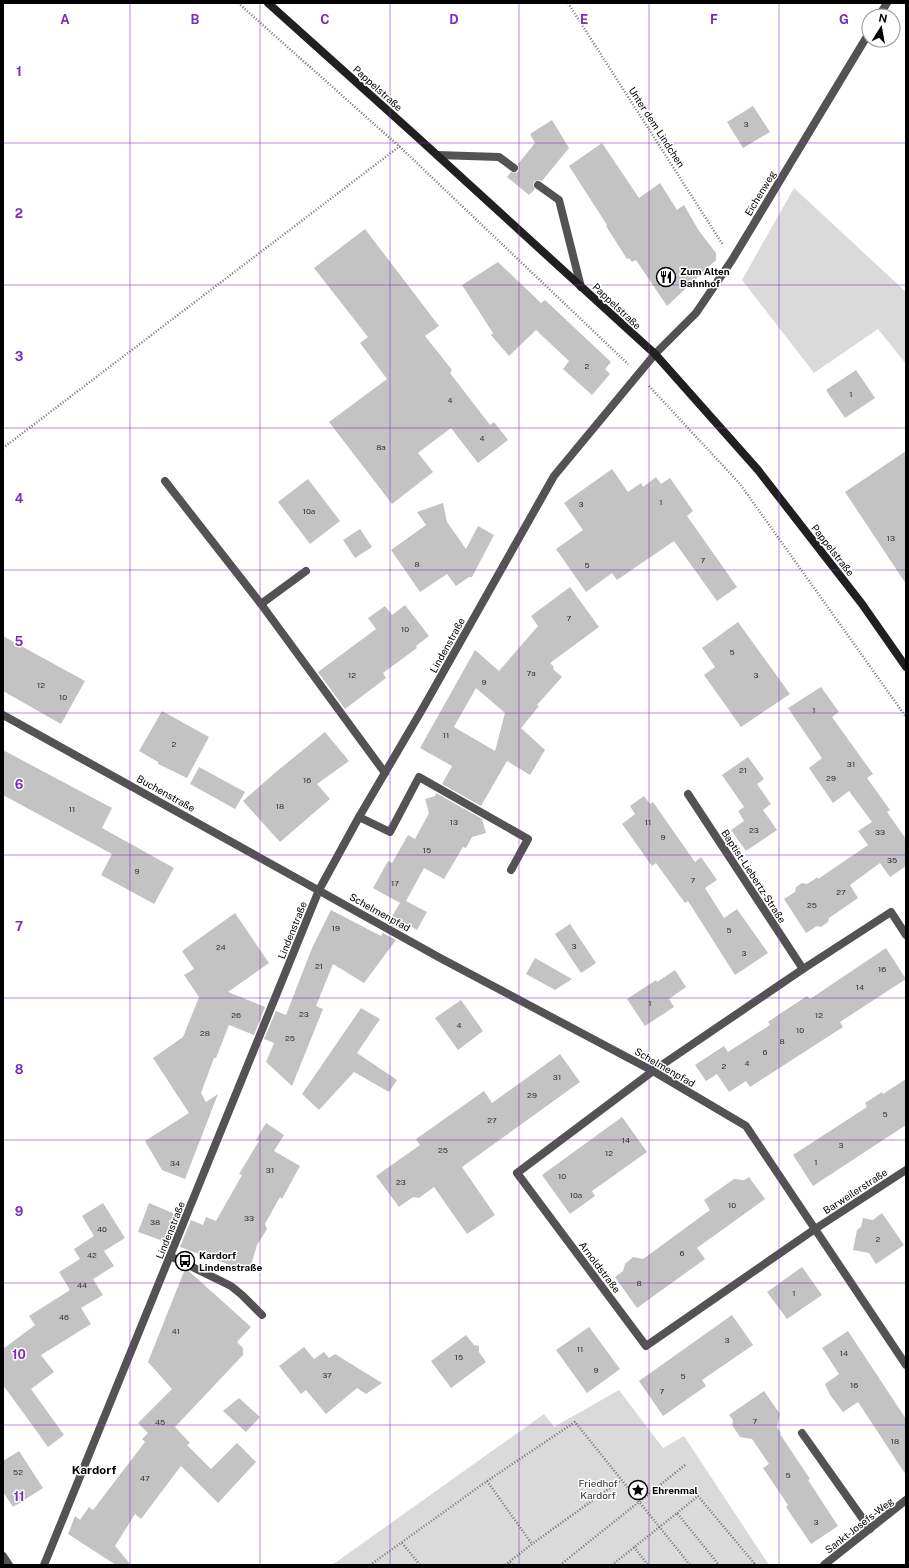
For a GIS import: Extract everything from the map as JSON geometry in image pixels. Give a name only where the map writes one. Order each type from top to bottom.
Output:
[{"type":"main road","name":"Pappelstraße","points":[[268,3],[655,354],[758,470],[862,604],[906,667]]},
{"type":"street","name":"Eichenweg","points":[[655,354],[696,313],[732,260],[861,46]]},
{"type":"street","points":[[437,155],[499,157],[514,168]]},
{"type":"street","points":[[538,185],[559,200],[581,287]]},
{"type":"street","name":"Lindenstraße","points":[[44,1565],[319,890],[359,817],[554,476],[655,354]]},
{"type":"street","points":[[165,481],[261,604],[385,773]]},
{"type":"street","points":[[261,604],[306,571]]},
{"type":"street","name":"Buchenstraße","points":[[3,714],[319,890]]},
{"type":"street","points":[[359,817],[390,832],[419,777],[528,839],[511,870]]},
{"type":"street","name":"Baptist-Liebertz-Straße","points":[[688,794],[803,969]]},
{"type":"street","name":"Schelmenpfad","points":[[319,890],[442,959],[653,1070],[746,1126],[906,1365]]},
{"type":"street","points":[[653,1070],[891,912],[906,935]]},
{"type":"street","name":"Arnoldstraße","points":[[653,1070],[517,1173],[646,1346],[814,1229]]},
{"type":"street","name":"Barweilerstraße","points":[[814,1229],[906,1170]]},
{"type":"street","points":[[170,1256],[231,1286],[262,1315]]},
{"type":"street","points":[[802,1433],[870,1529]]},
{"type":"street","name":"Sankt-Josefs-Weg","points":[[824,1565],[906,1500]]},
{"type":"street","points":[[3,1556],[9,1565]]},
{"type":"path","points":[[238,3],[400,147],[638,374],[740,484],[906,717]]},
{"type":"path","name":"Unter dem Lindchen","points":[[568,3],[732,260]]},
{"type":"path","points":[[3,448],[415,135]]},
{"type":"path","points":[[370,1565],[487,1481],[575,1422],[690,1565]]},
{"type":"path","points":[[560,1565],[685,1465]]},
{"type":"path","points":[[505,1565],[621,1480]]},
{"type":"path","points":[[487,1481],[532,1544]]},
{"type":"path","points":[[613,1565],[698,1496],[754,1563],[751,1565]]},
{"type":"path","points":[[678,1513],[719,1565]]},
{"type":"path","points":[[402,1543],[420,1565]]},
{"type":"path","points":[[634,1547],[648,1565]]},
{"type":"path","points":[[510,1562],[513,1565]]},
{"type":"green space","points":[[794,188],[906,292],[906,364],[878,329],[814,373],[742,280]]},
{"type":"green space","name":"Friedhof Kardorf","points":[[619,1390],[663,1448],[684,1436],[769,1565],[332,1565],[544,1414],[554,1427]]},
{"type":"building","points":[[753,106],[770,132],[743,148],[727,122]]},
{"type":"building","points":[[552,120],[569,148],[542,181],[538,180],[534,182],[533,185],[535,189],[529,195],[507,177],[511,172],[518,172],[518,164],[535,143],[530,134]]},
{"type":"building","points":[[602,143],[639,198],[660,183],[677,210],[684,205],[699,231],[716,253],[716,260],[667,306],[636,260],[632,262],[629,258],[627,259],[569,166]]},
{"type":"building","points":[[365,229],[439,326],[425,336],[452,370],[450,373],[490,425],[494,422],[508,440],[478,463],[451,428],[418,453],[433,472],[392,504],[329,422],[387,379],[360,343],[368,337],[314,268]]},
{"type":"building","points":[[498,262],[541,303],[545,300],[611,362],[605,369],[610,374],[592,395],[563,369],[569,361],[536,330],[509,356],[491,335],[493,333],[462,285]]},
{"type":"building","points":[[856,370],[875,398],[845,418],[826,390]]},
{"type":"building","points":[[906,451],[906,584],[845,492]]},
{"type":"building","points":[[612,469],[628,492],[641,483],[643,487],[656,477],[661,484],[670,478],[693,511],[687,516],[737,587],[717,601],[674,541],[617,580],[612,573],[586,592],[556,549],[583,530],[564,503]]},
{"type":"building","points":[[308,479],[340,521],[310,544],[278,502]]},
{"type":"building","points":[[443,503],[447,522],[466,549],[478,526],[494,535],[472,577],[469,577],[456,586],[447,574],[420,592],[391,550],[426,525],[417,512]]},
{"type":"building","points":[[360,529],[372,547],[355,558],[343,540]]},
{"type":"building","points":[[570,587],[599,627],[550,663],[554,667],[553,669],[562,677],[537,705],[539,706],[521,728],[545,750],[530,775],[507,761],[481,806],[442,784],[452,766],[420,748],[475,650],[499,671],[538,626],[531,616]],"holes":[[[476,688],[505,713],[495,751],[454,727]]]},
{"type":"building","points":[[405,605],[429,636],[416,646],[417,648],[383,673],[386,678],[345,709],[318,672],[376,629],[368,618],[385,606],[392,615]]},
{"type":"building","points":[[738,622],[790,694],[741,727],[704,675],[715,667],[702,648]]},
{"type":"building","points":[[3,636],[85,681],[61,724],[3,691]]},
{"type":"building","points":[[821,687],[839,712],[832,717],[873,774],[867,778],[890,810],[887,812],[906,839],[906,866],[890,877],[880,863],[850,885],[858,898],[829,918],[828,922],[821,927],[817,926],[806,933],[784,899],[795,892],[796,887],[802,883],[807,884],[818,877],[818,879],[868,845],[858,831],[872,822],[849,791],[833,803],[809,768],[822,758],[788,708]]},
{"type":"building","points":[[162,711],[209,737],[187,778],[158,764],[158,762],[139,751]]},
{"type":"building","points":[[325,732],[349,761],[317,784],[330,799],[280,842],[243,801]]},
{"type":"building","points":[[3,750],[112,808],[102,828],[174,868],[154,904],[101,875],[112,854],[3,795]]},
{"type":"building","points":[[748,757],[764,779],[757,784],[771,804],[763,810],[777,830],[746,851],[731,830],[744,821],[738,811],[744,807],[722,775]]},
{"type":"building","points":[[199,767],[245,792],[235,809],[190,784]]},
{"type":"building","points":[[436,793],[482,819],[486,833],[472,837],[466,848],[463,847],[444,879],[424,868],[406,901],[427,912],[417,930],[407,924],[402,931],[388,923],[400,903],[373,888],[388,861],[392,863],[408,835],[415,839],[429,813],[425,799],[435,796]]},
{"type":"building","points":[[644,796],[650,804],[653,802],[695,862],[701,857],[717,880],[705,888],[724,918],[737,909],[768,953],[735,975],[688,901],[685,903],[656,863],[652,866],[622,824],[635,814],[630,806]]},
{"type":"building","points":[[331,910],[381,936],[383,933],[396,940],[364,983],[333,964],[316,1006],[323,1009],[292,1086],[266,1062],[274,1043],[264,1039],[276,1011],[286,1015],[312,948]]},
{"type":"building","points":[[235,913],[269,963],[228,992],[265,1007],[254,1035],[229,1025],[216,1058],[214,1058],[201,1093],[206,1102],[218,1094],[185,1179],[162,1170],[145,1141],[189,1113],[153,1058],[183,1037],[199,997],[184,975],[194,969],[182,951]]},
{"type":"building","points":[[570,924],[596,963],[581,973],[555,934]]},
{"type":"building","points":[[886,948],[906,979],[840,1022],[843,1027],[750,1087],[746,1081],[729,1092],[717,1074],[706,1081],[695,1065],[724,1046],[728,1052],[770,1025],[768,1022],[781,1013],[807,996],[810,999]]},
{"type":"building","points":[[535,958],[572,979],[555,990],[526,974]]},
{"type":"building","points":[[675,970],[686,987],[669,999],[674,1007],[645,1026],[627,999],[656,980],[657,982]]},
{"type":"building","points":[[461,1000],[483,1031],[458,1050],[435,1018]]},
{"type":"building","points":[[361,1008],[380,1019],[357,1053],[397,1080],[389,1092],[354,1072],[319,1110],[302,1094]]},
{"type":"building","points":[[560,1054],[580,1082],[462,1167],[495,1215],[467,1234],[434,1187],[419,1198],[413,1197],[399,1207],[376,1176],[420,1145],[416,1139],[484,1091],[492,1103]]},
{"type":"building","points":[[906,1079],[906,1125],[813,1186],[793,1155],[867,1107],[865,1103],[882,1092],[883,1094]]},
{"type":"building","points":[[622,1117],[647,1152],[592,1191],[595,1196],[570,1214],[542,1175]]},
{"type":"building","points":[[266,1123],[284,1135],[274,1151],[300,1166],[282,1199],[280,1197],[265,1224],[267,1229],[257,1245],[249,1272],[180,1247],[191,1220],[203,1225],[206,1217],[216,1221],[242,1175],[239,1174],[259,1141],[256,1140]]},
{"type":"building","points":[[749,1177],[765,1199],[697,1248],[705,1259],[637,1308],[615,1277],[623,1271],[625,1264],[633,1257],[643,1259],[710,1210],[704,1200],[734,1179],[744,1180]]},
{"type":"building","points":[[103,1203],[125,1238],[104,1251],[114,1266],[93,1279],[103,1295],[81,1308],[91,1324],[41,1355],[54,1372],[31,1389],[64,1435],[48,1447],[3,1385],[3,1349],[35,1325],[29,1316],[70,1290],[59,1272],[80,1259],[74,1249],[94,1236],[82,1216]]},
{"type":"building","points":[[149,1203],[180,1216],[169,1243],[138,1232]]},
{"type":"building","points":[[882,1213],[904,1245],[876,1264],[869,1253],[853,1250],[857,1230],[861,1227],[863,1218],[873,1220]]},
{"type":"building","points":[[802,1267],[822,1295],[787,1319],[767,1292]]},
{"type":"building","points":[[185,1269],[251,1327],[237,1342],[243,1348],[243,1355],[175,1427],[190,1443],[187,1445],[211,1469],[237,1443],[256,1462],[218,1503],[181,1466],[141,1519],[135,1514],[115,1546],[131,1565],[116,1565],[68,1534],[75,1516],[80,1520],[89,1507],[93,1510],[145,1442],[142,1439],[148,1433],[138,1423],[172,1389],[148,1362]]},
{"type":"building","points":[[732,1315],[753,1345],[702,1380],[706,1386],[663,1416],[639,1381]]},
{"type":"building","points":[[589,1327],[620,1369],[587,1393],[556,1350]]},
{"type":"building","points":[[848,1331],[906,1419],[906,1475],[858,1402],[843,1412],[830,1395],[825,1384],[839,1374],[822,1348]]},
{"type":"building","points":[[466,1335],[474,1345],[479,1346],[479,1352],[486,1362],[451,1388],[431,1361]]},
{"type":"building","points":[[304,1347],[314,1359],[324,1352],[329,1358],[335,1354],[382,1383],[366,1394],[357,1388],[326,1414],[306,1390],[301,1394],[279,1366]]},
{"type":"building","points":[[764,1391],[780,1414],[777,1427],[781,1433],[780,1434],[810,1479],[808,1480],[838,1526],[811,1544],[786,1507],[788,1505],[763,1468],[769,1464],[752,1439],[740,1437],[732,1425],[733,1420],[729,1415]]},
{"type":"building","points":[[239,1398],[260,1417],[246,1432],[223,1411]]},
{"type":"building","points":[[19,1451],[43,1488],[13,1507],[3,1492],[3,1461]]},
{"type":"place","name":"Zum Alten Bahnhof","points":[[666,277]]},
{"type":"place","name":"Kardorf Lindenstraße","points":[[185,1261]]},
{"type":"place","name":"Ehrenmal","points":[[638,1490]]},
{"type":"district","name":"Kardorf","points":[[94,1470]]}]
